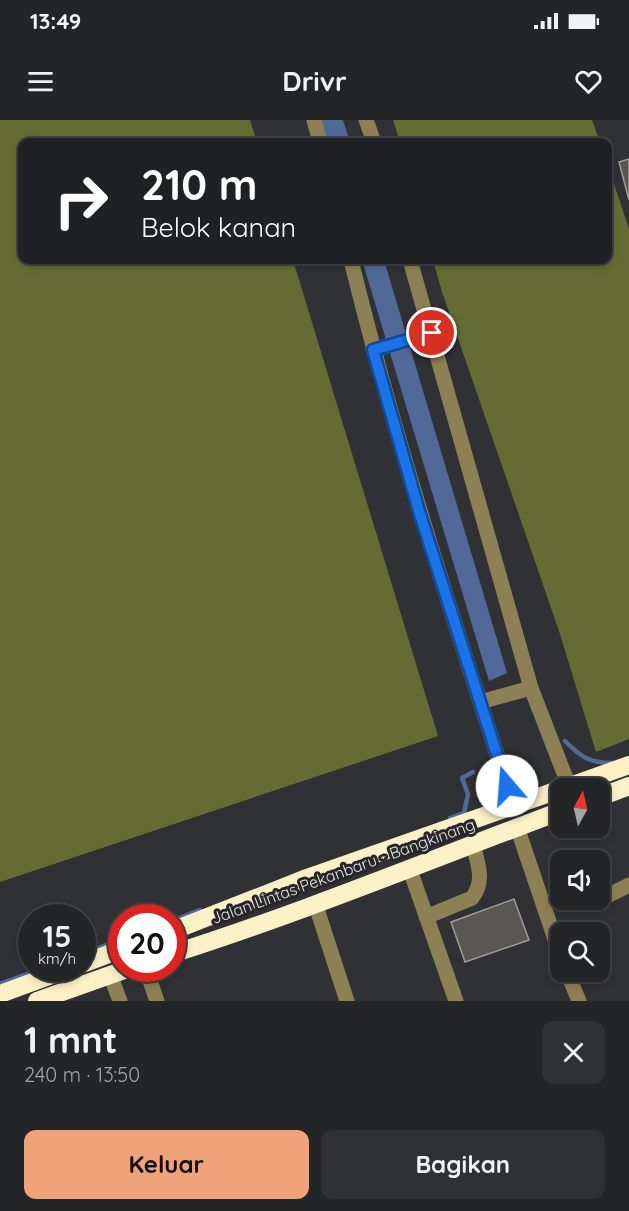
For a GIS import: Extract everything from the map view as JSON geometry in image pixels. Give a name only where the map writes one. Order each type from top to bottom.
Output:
[{"type":"highway","name":"Jalan Lintas Pekanbaru - Bangkinang","points":[[592,778],[629,765]]},
{"type":"highway","points":[[610,793],[629,786]]},
{"type":"highway","name":"Jalan Lintas Pekanbaru - Bangkinang","points":[[186,925],[307,878],[550,793]]},
{"type":"highway","name":"Jalan Lintas Pekanbaru - Bangkinang","points":[[186,949],[410,870],[550,815]]},
{"type":"highway","points":[[37,1001],[108,976]]},
{"type":"highway","points":[[0,994],[33,982]]},
{"type":"street","points":[[314,120],[319,138]]},
{"type":"street","points":[[366,120],[373,138]]},
{"type":"street","points":[[352,264],[379,348],[419,511],[487,701],[514,807]]},
{"type":"street","points":[[411,264],[432,333],[526,690],[560,778]]},
{"type":"street","points":[[379,348],[432,333]]},
{"type":"street","points":[[487,701],[526,690]]},
{"type":"street","points":[[518,827],[550,924]]},
{"type":"street","points":[[426,917],[472,898],[477,892],[481,882],[473,844]]},
{"type":"street","points":[[410,870],[456,1001]]},
{"type":"street","points":[[610,894],[629,885]]},
{"type":"street","points":[[315,903],[347,1001]]},
{"type":"street","points":[[119,982],[120,1001]]},
{"type":"street","points":[[150,982],[157,1001]]},
{"type":"street","points":[[571,982],[579,1001]]},
{"type":"green space","points":[[0,120],[250,120],[256,138],[18,138],[18,264],[294,264],[438,736],[0,882]]},
{"type":"green space","points":[[393,120],[592,120],[599,138],[399,138]]},
{"type":"green space","points":[[612,178],[629,229],[629,739],[596,752],[559,631],[434,264],[612,264]]},
{"type":"water","points":[[320,120],[343,120],[349,138],[326,138]]},
{"type":"water","points":[[363,264],[385,264],[507,673],[489,681]]},
{"type":"building","points":[[629,159],[629,200],[619,162]]},
{"type":"building","points":[[514,899],[529,940],[465,962],[451,922]]},
{"type":"waterway","points":[[565,741],[586,758],[613,763]]},
{"type":"waterway","points":[[450,818],[464,813],[468,794],[462,778],[473,772]]},
{"type":"waterway","points":[[186,916],[200,910]]},
{"type":"waterway","points":[[96,949],[108,944]]},
{"type":"waterway","points":[[0,984],[18,977]]},
{"type":"route","points":[[432,333],[373,350],[419,511],[507,786]]}]
